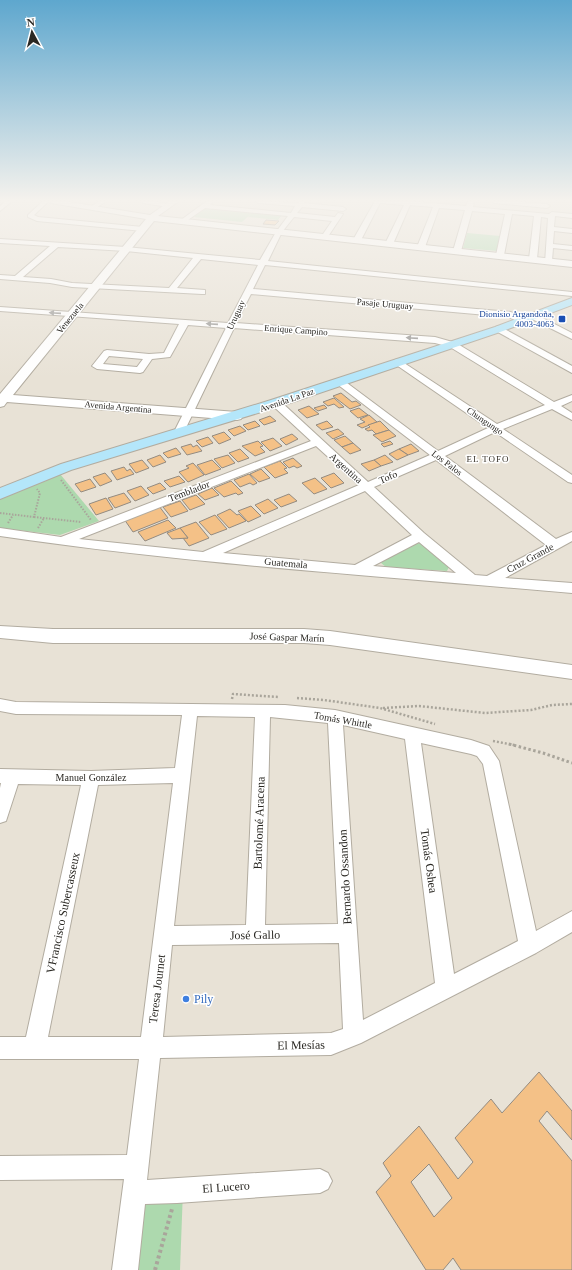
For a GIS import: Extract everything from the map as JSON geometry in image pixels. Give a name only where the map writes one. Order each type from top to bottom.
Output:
[{"type":"main road","name":"Avenida La Paz","points":[[0,494],[66,467],[237,416],[450,344],[499,329],[572,300]]},
{"type":"street","points":[[17,278],[38,260]]},
{"type":"street","name":"Venezuela","points":[[1,400],[117,260]]},
{"type":"street","points":[[171,290],[195,260]]},
{"type":"street","points":[[239,260],[572,300]]},
{"type":"street","name":"Uruguay","points":[[178,434],[248,291],[265,260]]},
{"type":"street","points":[[542,260],[572,264]]},
{"type":"street","points":[[0,277],[95,287],[202,292]]},
{"type":"street","name":"Pasaje Uruguay","points":[[248,291],[511,315],[527,318],[572,336]]},
{"type":"street","name":"Enrique Campino","points":[[0,309],[428,339],[450,344],[572,417]]},
{"type":"street","points":[[149,357],[140,370],[97,366],[108,352],[149,357],[167,355],[185,322]]},
{"type":"street","points":[[499,329],[572,370]]},
{"type":"street","name":"Chungungo","points":[[398,362],[572,480]]},
{"type":"street","name":"Los Palos","points":[[340,382],[555,545]]},
{"type":"street","name":"Tofo","points":[[204,556],[438,456],[496,428],[572,398]]},
{"type":"street","name":"Avenida Argentina","points":[[1,400],[237,416]]},
{"type":"street","name":"Argentina","points":[[276,403],[420,536],[471,579]]},
{"type":"street","name":"Temblador","points":[[62,541],[317,442]]},
{"type":"street","name":"Guatemala","points":[[3,530],[62,541],[204,556],[572,588]]},
{"type":"street","points":[[357,569],[420,536]]},
{"type":"street","name":"Cruz Grande","points":[[488,581],[572,536]]},
{"type":"street","name":"José Gaspar Marín","points":[[0,632],[53,636],[304,636],[337,639],[572,672]]},
{"type":"street","name":"Tomás Whittle","points":[[0,705],[16,708],[190,708],[285,711],[335,717],[412,733],[471,747],[483,752],[491,761],[529,946]]},
{"type":"street","name":"Teresa Journet","points":[[125,1270],[190,708]]},
{"type":"street","name":"Bartolomé Aracena","points":[[254,936],[262,711]]},
{"type":"street","name":"Bernardo Ossandon","points":[[335,717],[354,1036]]},
{"type":"street","name":"Tomás Oshea","points":[[412,733],[446,989]]},
{"type":"street","name":"Manuel González","points":[[6,776],[91,778],[182,775]]},
{"type":"street","points":[[0,815],[6,776]]},
{"type":"street","name":"VFrancisco Subercasseux","points":[[35,1047],[91,778]]},
{"type":"street","name":"El Mesías","points":[[0,1048],[150,1048],[331,1044],[354,1036],[529,946],[572,921]]},
{"type":"street","name":"José Gallo","points":[[163,936],[254,936],[348,933]]},
{"type":"street","points":[[0,1168],[136,1167]]},
{"type":"street","name":"El Lucero","points":[[133,1192],[177,1191],[320,1181]]},
{"type":"path","points":[[0,513],[93,523],[58,476]]},
{"type":"path","points":[[34,483],[40,493],[34,517]]},
{"type":"path","points":[[3,530],[12,515]]},
{"type":"path","points":[[43,531],[36,530],[44,518]]},
{"type":"path","points":[[380,708],[419,706],[485,713],[531,710],[552,705],[572,704]]},
{"type":"path","points":[[155,1270],[177,1191]]},
{"type":"green space","points":[[60,474],[99,521],[60,535],[0,528],[0,498]]},
{"type":"green space","points":[[420,543],[449,567],[447,571],[386,567],[381,563],[415,544]]},
{"type":"green space","points":[[183,1190],[180,1270],[125,1270],[133,1192]]},
{"type":"building","points":[[341,393],[352,402],[356,401],[361,405],[350,409],[333,396]]},
{"type":"building","points":[[334,398],[344,407],[339,408],[334,404],[328,406],[323,402]]},
{"type":"building","points":[[324,405],[327,408],[318,411],[314,408]]},
{"type":"building","points":[[309,406],[319,414],[307,418],[298,410]]},
{"type":"building","points":[[359,408],[368,415],[358,418],[350,411]]},
{"type":"building","points":[[369,415],[377,422],[362,428],[357,425],[365,422],[360,419]]},
{"type":"building","points":[[270,416],[276,421],[264,425],[259,420]]},
{"type":"building","points":[[255,421],[260,426],[248,430],[243,425]]},
{"type":"building","points":[[327,421],[333,427],[322,430],[316,425]]},
{"type":"building","points":[[380,421],[389,430],[376,434],[372,430],[368,431],[365,429],[370,427],[368,425]]},
{"type":"building","points":[[240,426],[246,431],[234,436],[228,430]]},
{"type":"building","points":[[338,429],[344,434],[333,439],[326,433]]},
{"type":"building","points":[[389,430],[396,436],[382,442],[373,435]]},
{"type":"building","points":[[224,432],[231,439],[219,444],[212,436]]},
{"type":"building","points":[[292,434],[298,439],[286,445],[280,439]]},
{"type":"building","points":[[345,436],[353,443],[342,447],[334,440]]},
{"type":"building","points":[[208,437],[213,443],[202,447],[196,441]]},
{"type":"building","points":[[273,438],[282,446],[270,451],[261,442]]},
{"type":"building","points":[[258,441],[263,446],[260,447],[265,452],[255,456],[242,446]]},
{"type":"building","points":[[390,441],[393,444],[384,447],[381,444]]},
{"type":"building","points":[[353,443],[361,450],[350,454],[342,447]]},
{"type":"building","points":[[191,444],[193,447],[197,445],[202,451],[187,455],[181,447]]},
{"type":"building","points":[[411,444],[419,451],[408,455],[399,449]]},
{"type":"building","points":[[176,448],[181,454],[168,458],[163,453]]},
{"type":"building","points":[[240,449],[249,458],[238,462],[229,453]]},
{"type":"building","points":[[399,449],[408,455],[397,460],[389,454]]},
{"type":"building","points":[[160,455],[166,462],[153,467],[147,460]]},
{"type":"building","points":[[228,455],[235,463],[222,468],[214,459]]},
{"type":"building","points":[[385,455],[393,462],[381,466],[374,460]]},
{"type":"building","points":[[293,458],[302,466],[297,468],[294,466],[289,468],[283,462]]},
{"type":"building","points":[[142,460],[149,468],[136,473],[129,464]]},
{"type":"building","points":[[212,460],[221,469],[205,475],[197,465]]},
{"type":"building","points":[[374,460],[381,466],[369,471],[361,464]]},
{"type":"building","points":[[280,461],[287,468],[284,469],[288,473],[275,478],[264,467]]},
{"type":"building","points":[[193,463],[204,475],[188,482],[179,472],[189,468],[186,466]]},
{"type":"building","points":[[124,467],[127,471],[130,469],[134,474],[117,480],[111,471]]},
{"type":"building","points":[[261,469],[270,478],[259,482],[250,474]]},
{"type":"building","points":[[105,473],[112,481],[100,486],[93,477]]},
{"type":"building","points":[[334,473],[344,483],[331,488],[321,478]]},
{"type":"building","points":[[249,474],[257,483],[253,485],[250,483],[240,487],[234,480]]},
{"type":"building","points":[[179,476],[185,482],[170,487],[164,481]]},
{"type":"building","points":[[315,478],[327,489],[314,494],[302,483]]},
{"type":"building","points":[[90,479],[96,487],[81,492],[75,484]]},
{"type":"building","points":[[231,481],[243,493],[238,495],[236,493],[224,497],[214,488]]},
{"type":"building","points":[[160,483],[166,489],[153,494],[147,488]]},
{"type":"building","points":[[141,486],[149,495],[135,501],[127,491]]},
{"type":"building","points":[[212,488],[219,495],[205,500],[198,494]]},
{"type":"building","points":[[124,493],[131,502],[115,508],[108,498]]},
{"type":"building","points":[[289,494],[297,501],[281,507],[274,500]]},
{"type":"building","points":[[196,495],[205,504],[190,510],[182,500]]},
{"type":"building","points":[[106,498],[113,509],[96,515],[89,504]]},
{"type":"building","points":[[268,499],[278,508],[264,514],[255,505]]},
{"type":"building","points":[[180,501],[188,511],[171,517],[163,507]]},
{"type":"building","points":[[159,506],[168,518],[133,532],[124,519]]},
{"type":"building","points":[[251,506],[261,516],[248,522],[238,511]]},
{"type":"building","points":[[230,509],[237,515],[239,514],[246,521],[229,528],[217,515]]},
{"type":"building","points":[[215,515],[227,529],[211,535],[199,522]]},
{"type":"building","points":[[168,520],[176,528],[145,541],[138,532]]},
{"type":"building","points":[[196,522],[209,538],[189,546],[183,538],[188,538],[180,528]]},
{"type":"building","points":[[180,528],[188,538],[172,539],[167,533]]},
{"type":"building","points":[[539,1072],[572,1111],[572,1140],[547,1111],[539,1121],[572,1161],[572,1270],[461,1270],[453,1258],[443,1270],[426,1270],[376,1192],[391,1176],[383,1163],[419,1126],[458,1179],[473,1162],[455,1138],[491,1099],[502,1113]],"holes":[[[429,1164],[452,1198],[434,1217],[411,1182]]]},
{"type":"place","name":"Dionisio Argandoña, 4003-4063","points":[[562,319]]},
{"type":"place","name":"Pily","points":[[186,999]]},
{"type":"district","name":"EL TOFO","points":[[488,459]]}]
